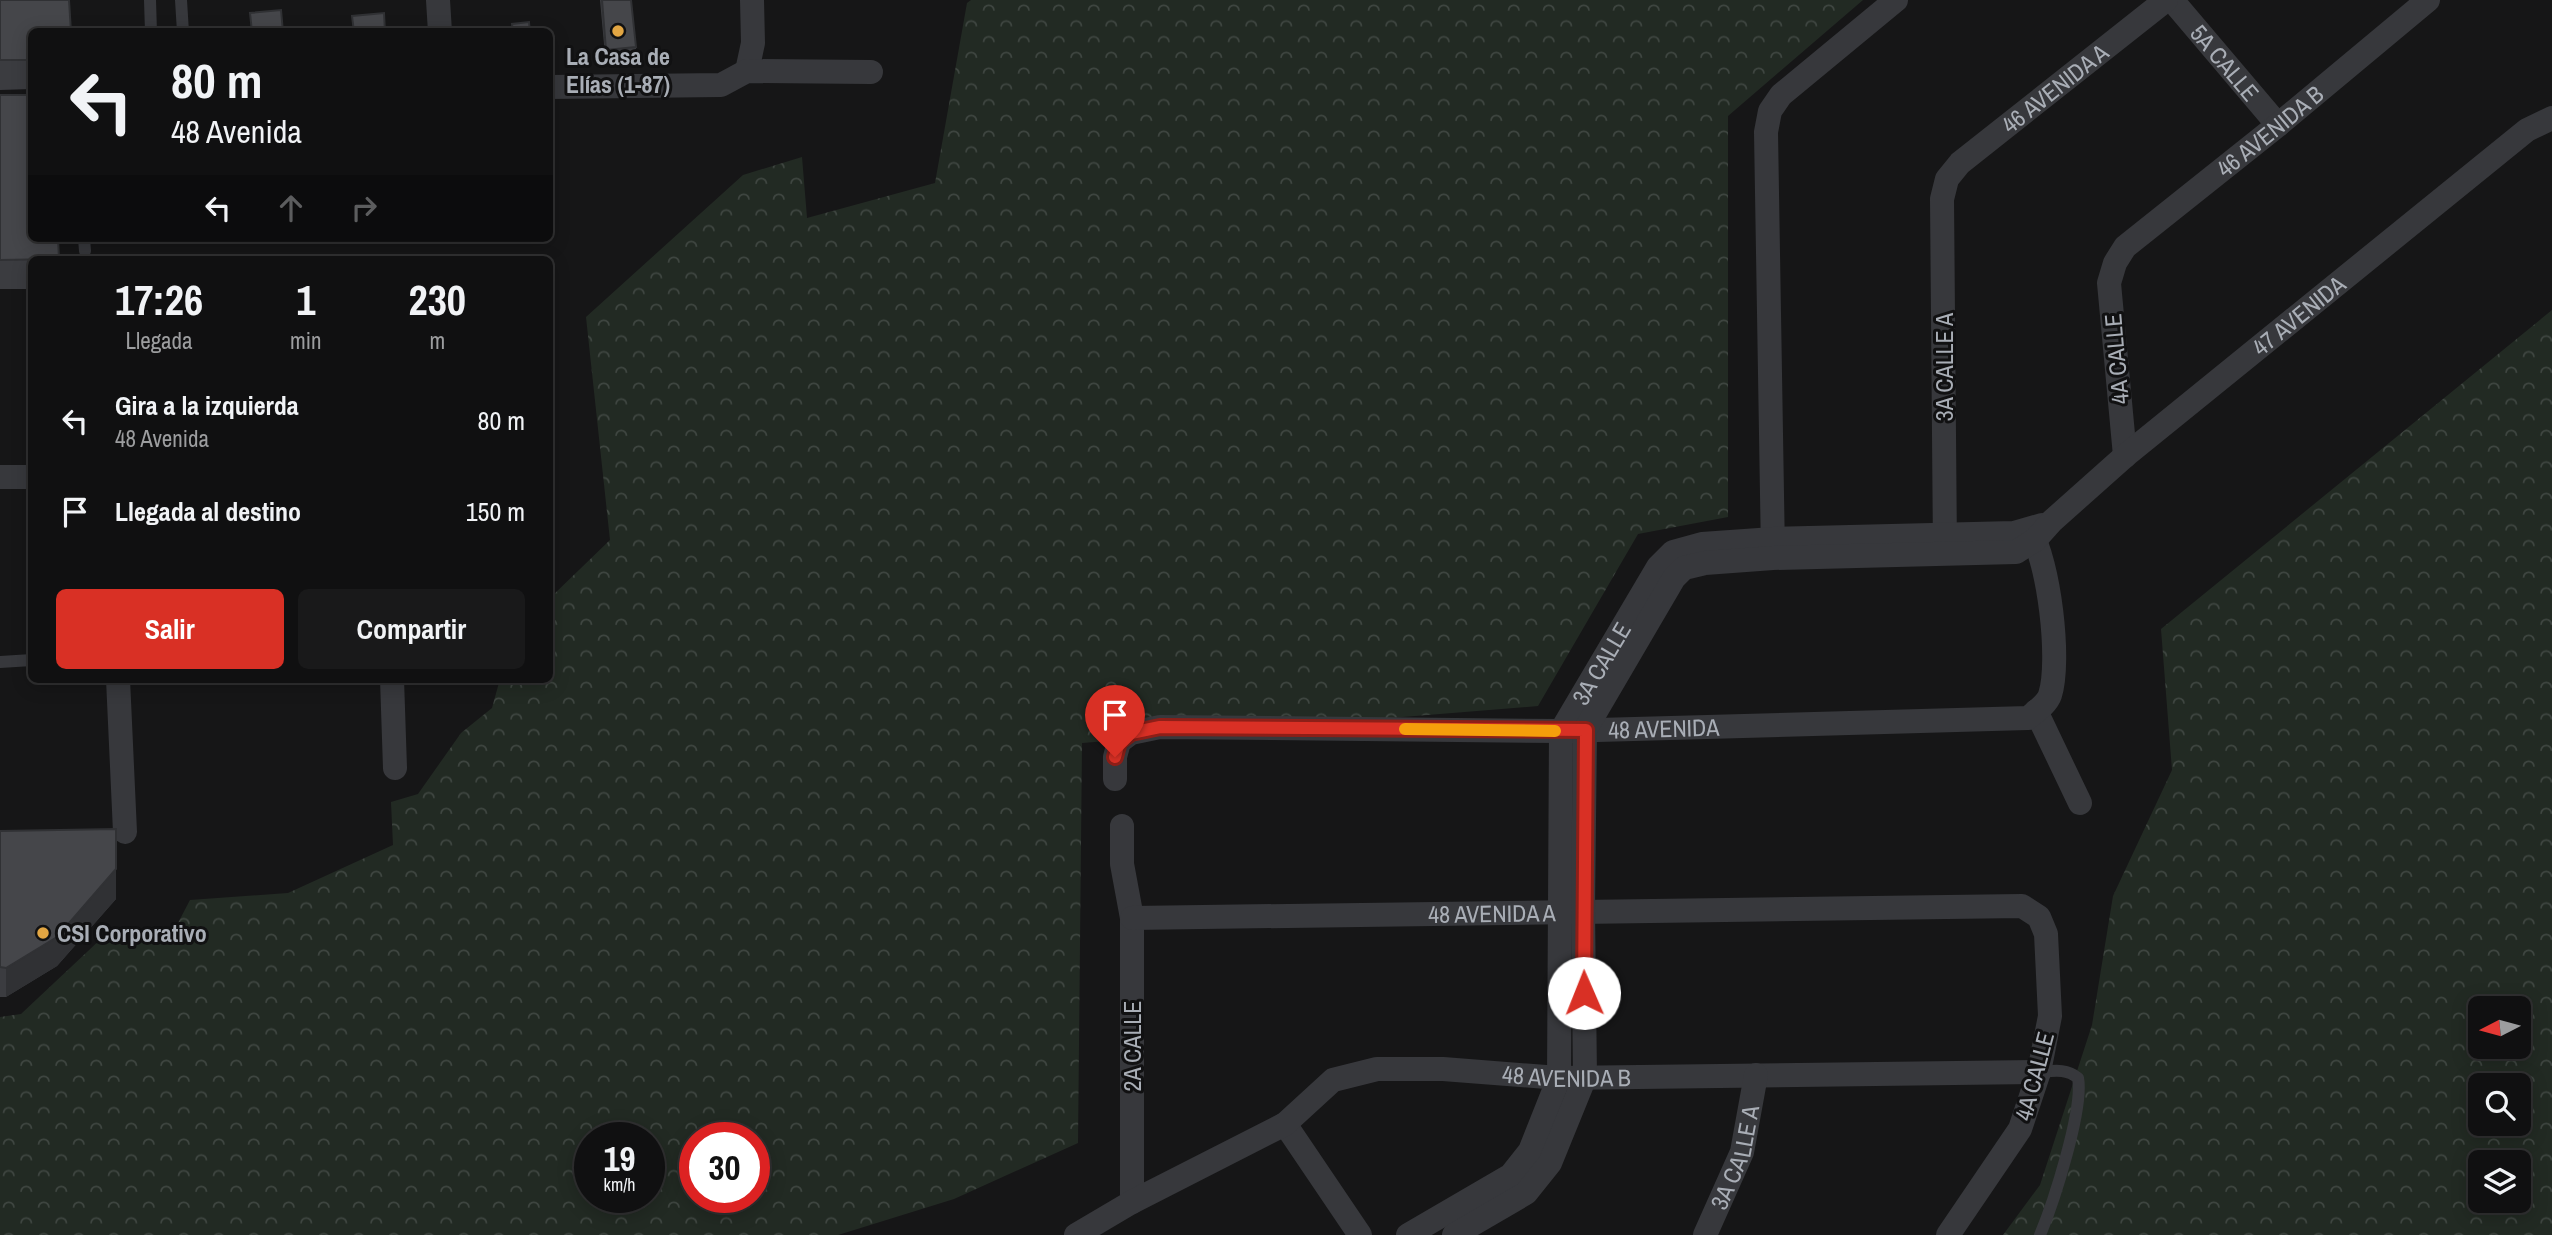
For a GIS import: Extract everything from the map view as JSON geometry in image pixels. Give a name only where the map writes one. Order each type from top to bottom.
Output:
[{"type":"street","points":[[438,0],[440,28]]},
{"type":"street","points":[[747,71],[753,43],[752,0]]},
{"type":"street","points":[[1773,549],[1766,132],[1770,111],[1781,96],[1896,0]]},
{"type":"street","name":"46 AVENIDA A","points":[[1947,179],[1960,163],[2166,0]]},
{"type":"street","name":"5A CALLE","points":[[2172,0],[2278,125]]},
{"type":"street","name":"46 AVENIDA B","points":[[2115,263],[2125,247],[2278,125],[2428,0]]},
{"type":"street","points":[[553,87],[721,85],[747,71],[871,72]]},
{"type":"street","name":"47 AVENIDA","points":[[2052,521],[2125,456],[2527,130],[2552,118]]},
{"type":"street","name":"3A CALLE A","points":[[1945,545],[1942,199],[1947,179]]},
{"type":"street","name":"4A CALLE","points":[[2115,263],[2109,283],[2125,456]]},
{"type":"street","points":[[0,477],[28,477]]},
{"type":"street","name":"3A CALLE","points":[[1454,1235],[1526,1193],[1550,1163],[1585,1077],[1561,731],[1658,567],[1673,552],[1702,544],[1773,549],[1945,545],[2032,535],[2052,521]]},
{"type":"street","points":[[2032,535],[2048,593],[2054,660],[2049,697],[2036,711],[2080,803]]},
{"type":"street","name":"3A CALLE","points":[[1408,1235],[1511,1175],[1530,1151],[1559,1077],[1586,730],[1674,578],[1684,568],[1773,549]]},
{"type":"street","points":[[118,683],[125,832]]},
{"type":"street","points":[[391,683],[395,768]]},
{"type":"street","name":"48 AVENIDA","points":[[1115,779],[1115,757],[1119,742],[1131,733],[1160,727],[1561,731],[2017,720],[2028,718],[2036,711]]},
{"type":"street","name":"2A CALLE","points":[[1122,827],[1122,864],[1132,918],[1132,1202]]},
{"type":"street","name":"4A CALLE","points":[[1948,1235],[2020,1129],[2039,1072],[2050,1016],[2046,934],[2039,917],[2022,906]]},
{"type":"street","name":"48 AVENIDA A","points":[[1132,918],[2022,906]]},
{"type":"street","name":"48 AVENIDA B","points":[[1132,1202],[1285,1124],[1333,1080],[1377,1069],[1443,1069],[1559,1077],[2039,1072]]},
{"type":"street","name":"3A CALLE A","points":[[1705,1235],[1742,1152],[1756,1075]]},
{"type":"street","points":[[1285,1124],[1360,1235]]},
{"type":"street","points":[[1076,1235],[1132,1202]]},
{"type":"lane","points":[[150,0],[152,28]]},
{"type":"lane","points":[[181,0],[184,28]]},
{"type":"lane","points":[[0,662],[28,660]]},
{"type":"lane","points":[[2039,1072],[2071,1072],[2078,1078],[2080,1089],[2068,1146],[2040,1235]]},
{"type":"green space","points":[[971,0],[1863,0],[1728,116],[1728,517],[1638,534],[1538,706],[1082,743],[1078,1143],[954,1199],[838,1235],[0,1235],[0,1017],[21,1014],[104,936],[167,944],[190,900],[288,893],[393,845],[391,802],[418,794],[461,733],[492,708],[499,683],[553,683],[553,595],[610,540],[586,317],[743,175],[802,157],[807,218],[935,183],[967,3]]},
{"type":"green space","points":[[2552,310],[2552,1235],[2003,1235],[2040,1185],[2092,1025],[2113,896],[2172,770],[2161,629]]},
{"type":"building","points":[[0,0],[69,0],[71,28],[28,28],[28,60],[0,60]]},
{"type":"building","name":"La Casa de Elías (1-87)","points":[[602,0],[631,0],[636,47],[606,50]]},
{"type":"building","points":[[281,10],[283,28],[252,28],[250,13]]},
{"type":"building","points":[[384,13],[385,28],[354,28],[352,16]]},
{"type":"building","points":[[529,22],[530,28],[512,28],[512,24]]},
{"type":"building","points":[[0,95],[28,95],[28,242],[58,242],[59,256],[0,260]]},
{"type":"building","name":"CSI Corporativo","points":[[116,829],[116,869],[57,937],[6,968],[0,967],[0,831]]},
{"type":"slow traffic","points":[[1405,729],[1555,731]]},
{"type":"place","name":"La Casa de Elías (1-87)","points":[[618,31]]},
{"type":"place","name":"CSI Corporativo","points":[[43,933]]},
{"type":"route","points":[[1115,757],[1119,742],[1131,733],[1160,727],[1586,730],[1584,993]]}]
